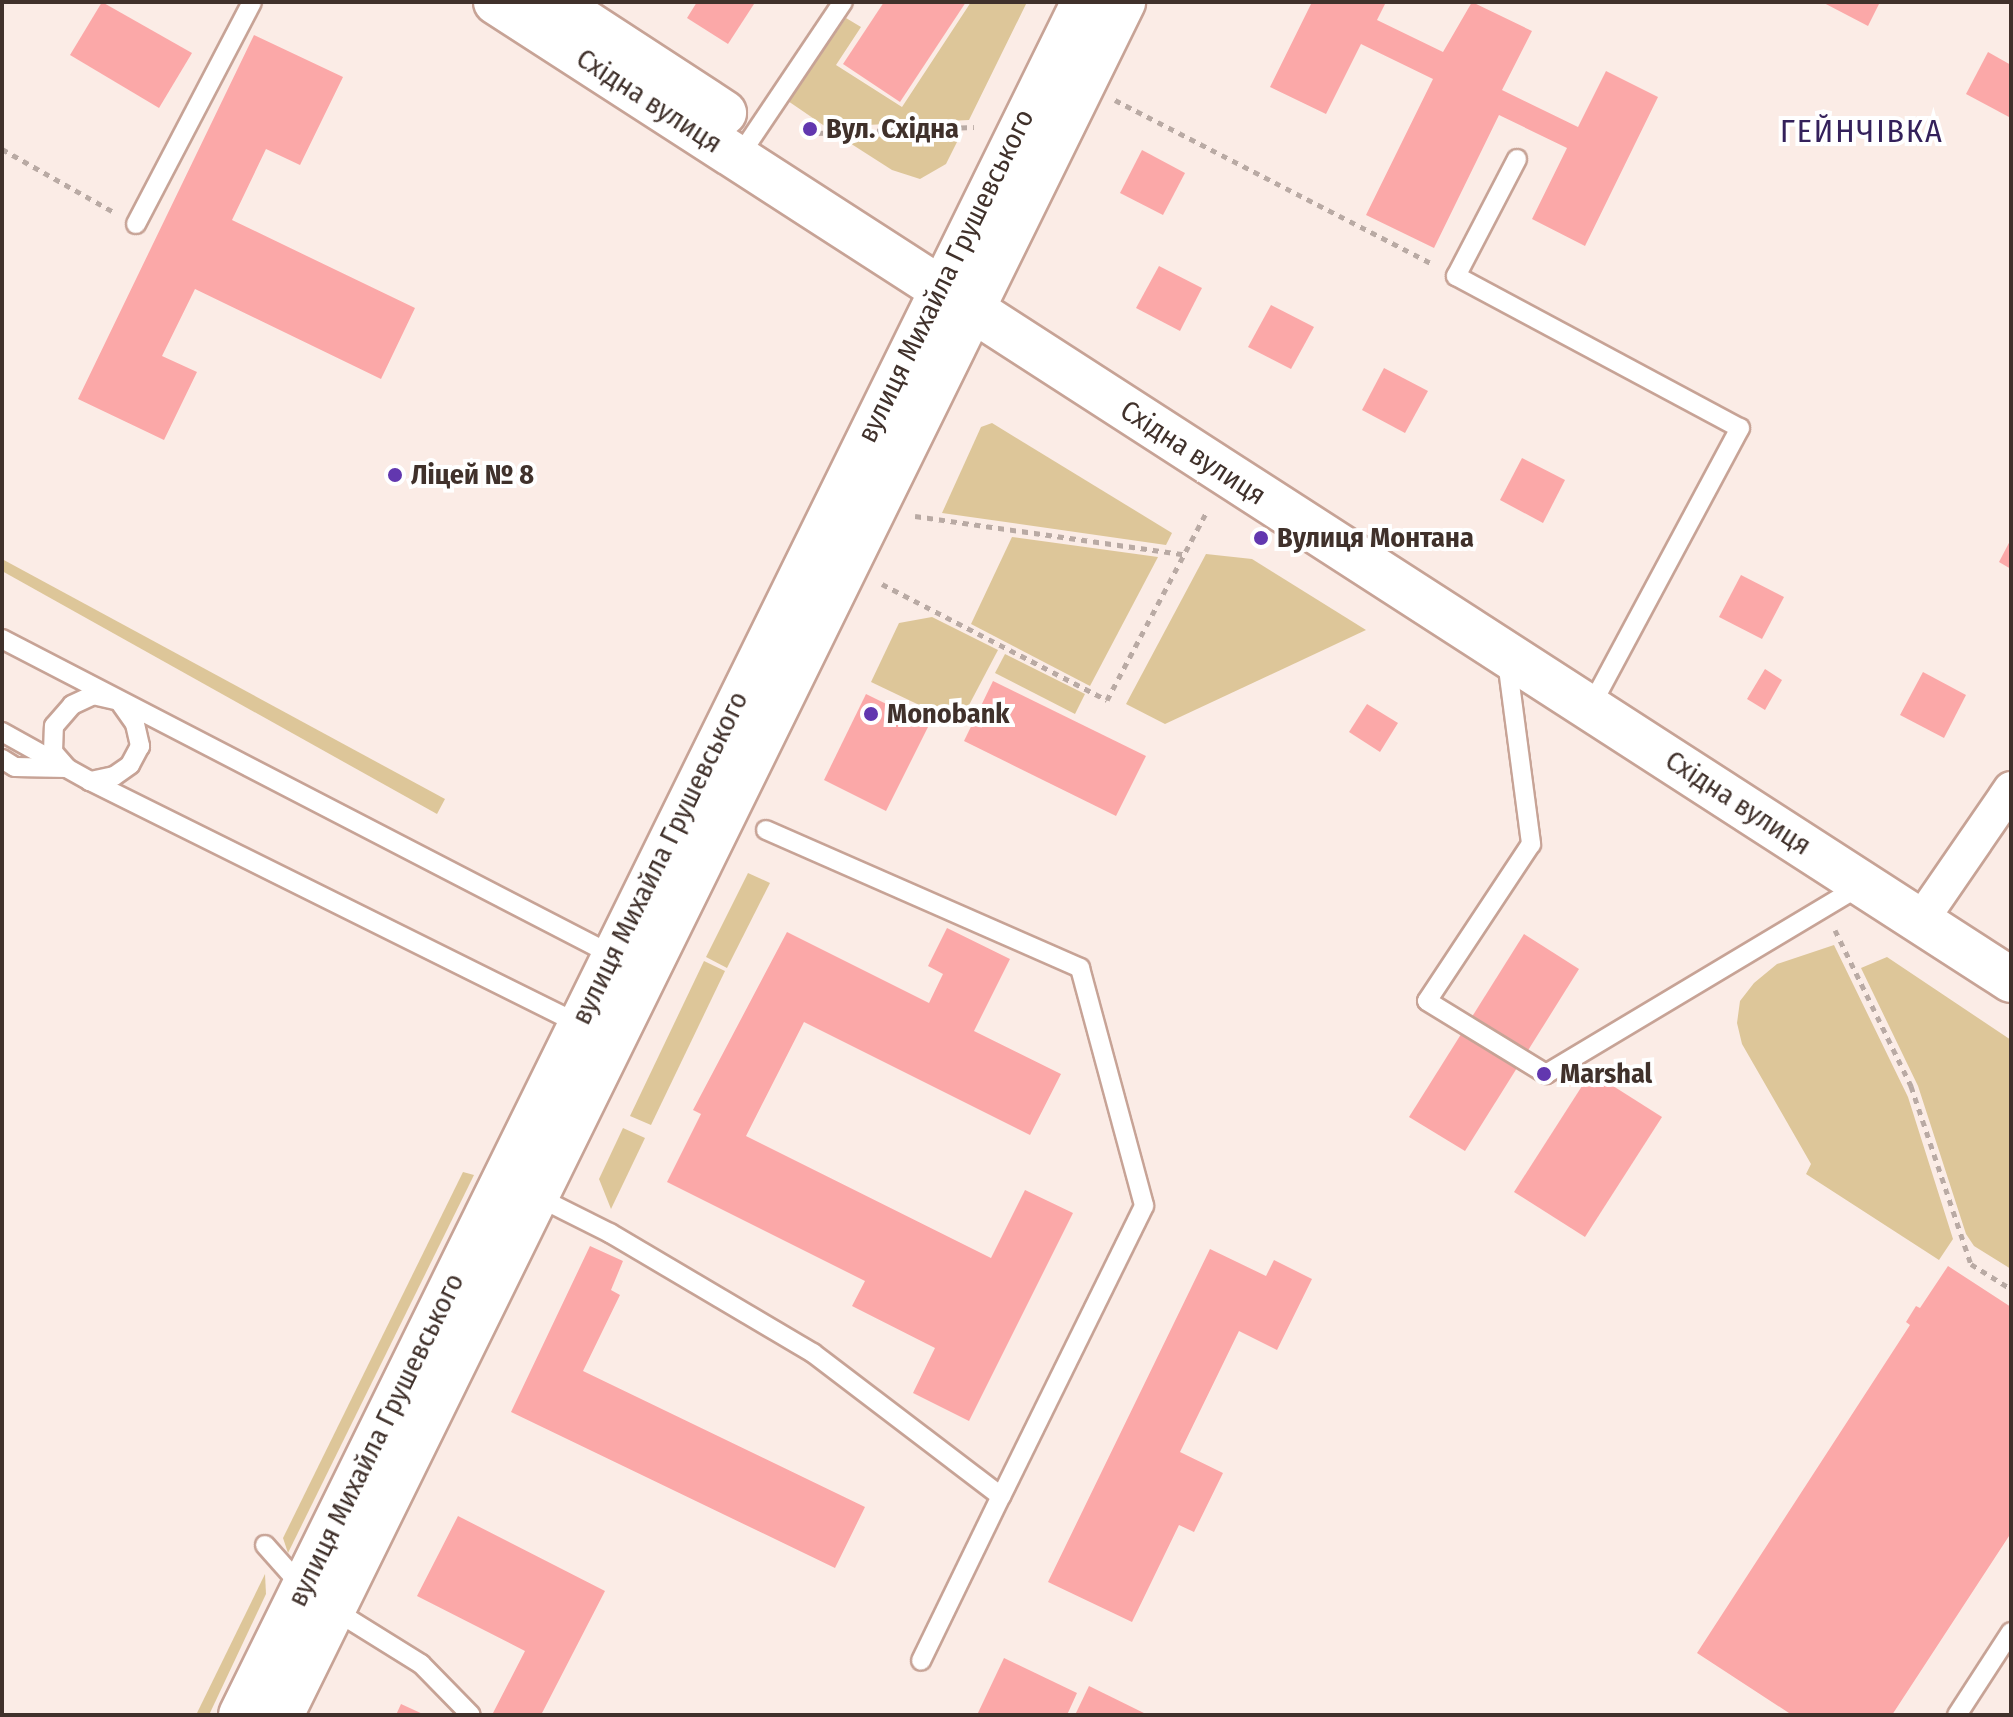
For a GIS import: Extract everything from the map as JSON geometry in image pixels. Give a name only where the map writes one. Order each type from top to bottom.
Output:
[{"type":"main road","name":"Східна вулиця","points":[[496,2],[746,145]]},
{"type":"main road","name":"Східна вулиця","points":[[554,2],[746,145],[1928,910],[2011,980]]},
{"type":"main road","name":"вулиця Михайла Грушевського","points":[[281,1715],[318,1599],[960,286],[1084,2]]},
{"type":"main road","name":"вулиця Михайла Грушевського","points":[[960,286],[1123,2]]},
{"type":"main road","name":"Східна вулиця","points":[[960,286],[1506,655],[1597,698],[1863,884],[2011,949]]},
{"type":"main road","name":"вулиця Михайла Грушевського","points":[[241,1715],[318,1599],[534,1195],[595,1032]]},
{"type":"street","points":[[1928,910],[2011,789]]},
{"type":"lane","points":[[136,224],[252,2]]},
{"type":"lane","points":[[746,145],[843,2]]},
{"type":"lane","points":[[1517,159],[1456,276],[1740,428],[1597,698]]},
{"type":"lane","points":[[2,639],[629,963]]},
{"type":"lane","points":[[1506,655],[1531,844],[1427,1001],[1546,1074],[1863,884]]},
{"type":"lane","points":[[67,768],[53,752],[54,726],[72,705],[93,695],[119,701],[135,724],[140,746],[130,765],[114,776],[90,781]]},
{"type":"lane","points":[[2,732],[90,781],[595,1032]]},
{"type":"lane","points":[[2,759],[15,767],[67,768]]},
{"type":"lane","points":[[766,830],[1080,968],[1144,1206],[921,1661]]},
{"type":"lane","points":[[534,1195],[610,1233],[813,1353],[1001,1496]]},
{"type":"lane","points":[[265,1545],[318,1599],[421,1664],[471,1715]]},
{"type":"lane","points":[[1957,1715],[2011,1632]]},
{"type":"path","points":[[1114,100],[1456,276]]},
{"type":"path","points":[[817,133],[974,127]]},
{"type":"path","points":[[2,149],[136,224]]},
{"type":"path","points":[[880,583],[1107,700],[1207,511]]},
{"type":"path","points":[[913,515],[1183,554]]},
{"type":"path","points":[[1834,928],[1911,1086],[1971,1264],[2011,1289]]},
{"type":"shaded area","points":[[971,2],[1027,2],[969,120],[826,127],[788,101],[846,18],[861,27],[836,65],[902,107]]},
{"type":"shaded area","points":[[961,134],[946,164],[920,179],[892,170],[842,138]]},
{"type":"shaded area","points":[[992,423],[1172,533],[1166,545],[942,513],[981,427]]},
{"type":"shaded area","points":[[1012,537],[1158,557],[1090,686],[971,624]]},
{"type":"shaded area","points":[[1206,554],[1252,559],[1366,630],[1165,724],[1126,704]]},
{"type":"shaded area","points":[[2,559],[445,799],[437,814],[2,571]]},
{"type":"shaded area","points":[[932,617],[998,650],[959,724],[871,682],[899,623]]},
{"type":"shaded area","points":[[1005,654],[1085,694],[1075,714],[995,673]]},
{"type":"shaded area","points":[[748,873],[770,883],[727,968],[706,957]]},
{"type":"shaded area","points":[[1834,945],[1908,1097],[1953,1239],[1939,1260],[1806,1174],[1811,1164],[1742,1044],[1737,1023],[1740,1001],[1754,983],[1777,964]]},
{"type":"shaded area","points":[[1887,957],[2011,1040],[2011,1269],[1974,1246],[1966,1234],[1918,1086],[1861,968]]},
{"type":"shaded area","points":[[704,961],[725,971],[651,1125],[630,1116]]},
{"type":"shaded area","points":[[623,1128],[645,1138],[611,1209],[599,1179]]},
{"type":"shaded area","points":[[463,1172],[474,1175],[288,1553],[283,1538]]},
{"type":"shaded area","points":[[265,1574],[266,1594],[209,1715],[196,1715]]},
{"type":"building","points":[[102,2],[192,53],[159,108],[70,55]]},
{"type":"building","points":[[697,2],[754,4],[728,44],[687,18]]},
{"type":"building","points":[[884,2],[966,2],[900,102],[843,64]]},
{"type":"building","points":[[1312,2],[1386,2],[1377,20],[1443,52],[1472,2],[1532,31],[1502,90],[1578,127],[1606,71],[1658,97],[1585,246],[1532,219],[1567,148],[1499,115],[1434,248],[1366,215],[1433,79],[1361,44],[1326,114],[1270,87]]},
{"type":"building","points":[[1822,2],[1880,2],[1868,26]]},
{"type":"building","points":[[254,35],[343,77],[300,165],[266,149],[232,220],[415,308],[381,379],[195,289],[162,356],[197,372],[164,440],[78,399]]},
{"type":"building","points":[[1988,52],[2011,65],[2009,117],[1966,94]]},
{"type":"building","points":[[1142,150],[1185,173],[1163,215],[1120,193]]},
{"type":"building","points":[[1159,266],[1202,288],[1180,331],[1136,308]]},
{"type":"building","points":[[1271,305],[1314,327],[1291,369],[1248,347]]},
{"type":"building","points":[[1384,368],[1428,391],[1405,433],[1362,410]]},
{"type":"building","points":[[1522,458],[1565,480],[1543,523],[1500,500]]},
{"type":"building","points":[[2011,539],[2011,569],[1999,562]]},
{"type":"building","points":[[1741,575],[1784,597],[1762,639],[1719,617]]},
{"type":"building","points":[[1765,669],[1782,680],[1765,710],[1747,699]]},
{"type":"building","points":[[1923,672],[1966,695],[1944,738],[1900,715]]},
{"type":"building","points":[[993,681],[1146,756],[1116,816],[964,741]]},
{"type":"building","points":[[866,694],[929,725],[886,811],[824,780]]},
{"type":"building","points":[[1367,704],[1398,723],[1380,752],[1349,732]]},
{"type":"building","points":[[947,928],[1010,959],[974,1031],[1061,1074],[1030,1135],[804,1022],[746,1136],[991,1258],[1025,1190],[1073,1213],[969,1421],[913,1393],[935,1348],[852,1306],[865,1281],[667,1182],[701,1114],[693,1110],[787,932],[929,1003],[943,974],[928,966]]},
{"type":"building","points":[[1524,934],[1579,969],[1465,1151],[1409,1117]]},
{"type":"building","points":[[1591,1072],[1662,1117],[1585,1237],[1514,1192]]},
{"type":"building","points":[[590,1246],[623,1261],[611,1290],[620,1295],[583,1371],[865,1507],[835,1568],[511,1412]]},
{"type":"building","points":[[1210,1249],[1266,1276],[1274,1260],[1312,1279],[1277,1350],[1239,1331],[1180,1452],[1223,1473],[1194,1532],[1179,1525],[1132,1622],[1048,1582]]},
{"type":"building","points":[[1948,1266],[2011,1307],[2011,1533],[1892,1715],[1792,1715],[1697,1653],[1910,1325],[1906,1322],[1916,1306],[1920,1308]]},
{"type":"building","points":[[458,1516],[605,1591],[541,1715],[493,1713],[525,1651],[417,1596]]},
{"type":"building","points":[[1004,1658],[1077,1693],[1067,1715],[977,1715]]},
{"type":"building","points":[[1089,1686],[1148,1715],[1075,1715]]},
{"type":"building","points":[[401,1704],[425,1715],[396,1715]]},
{"type":"place","name":"Вул. Східна","points":[[810,129]]},
{"type":"place","name":"Ліцей № 8","points":[[395,475]]},
{"type":"place","name":"Вулиця Монтана","points":[[1261,538]]},
{"type":"place","name":"Monobank","points":[[871,714]]},
{"type":"place","name":"Marshal","points":[[1544,1074]]},
{"type":"district","name":"ГЕЙНЧІВКА","points":[[1862,131]]}]
